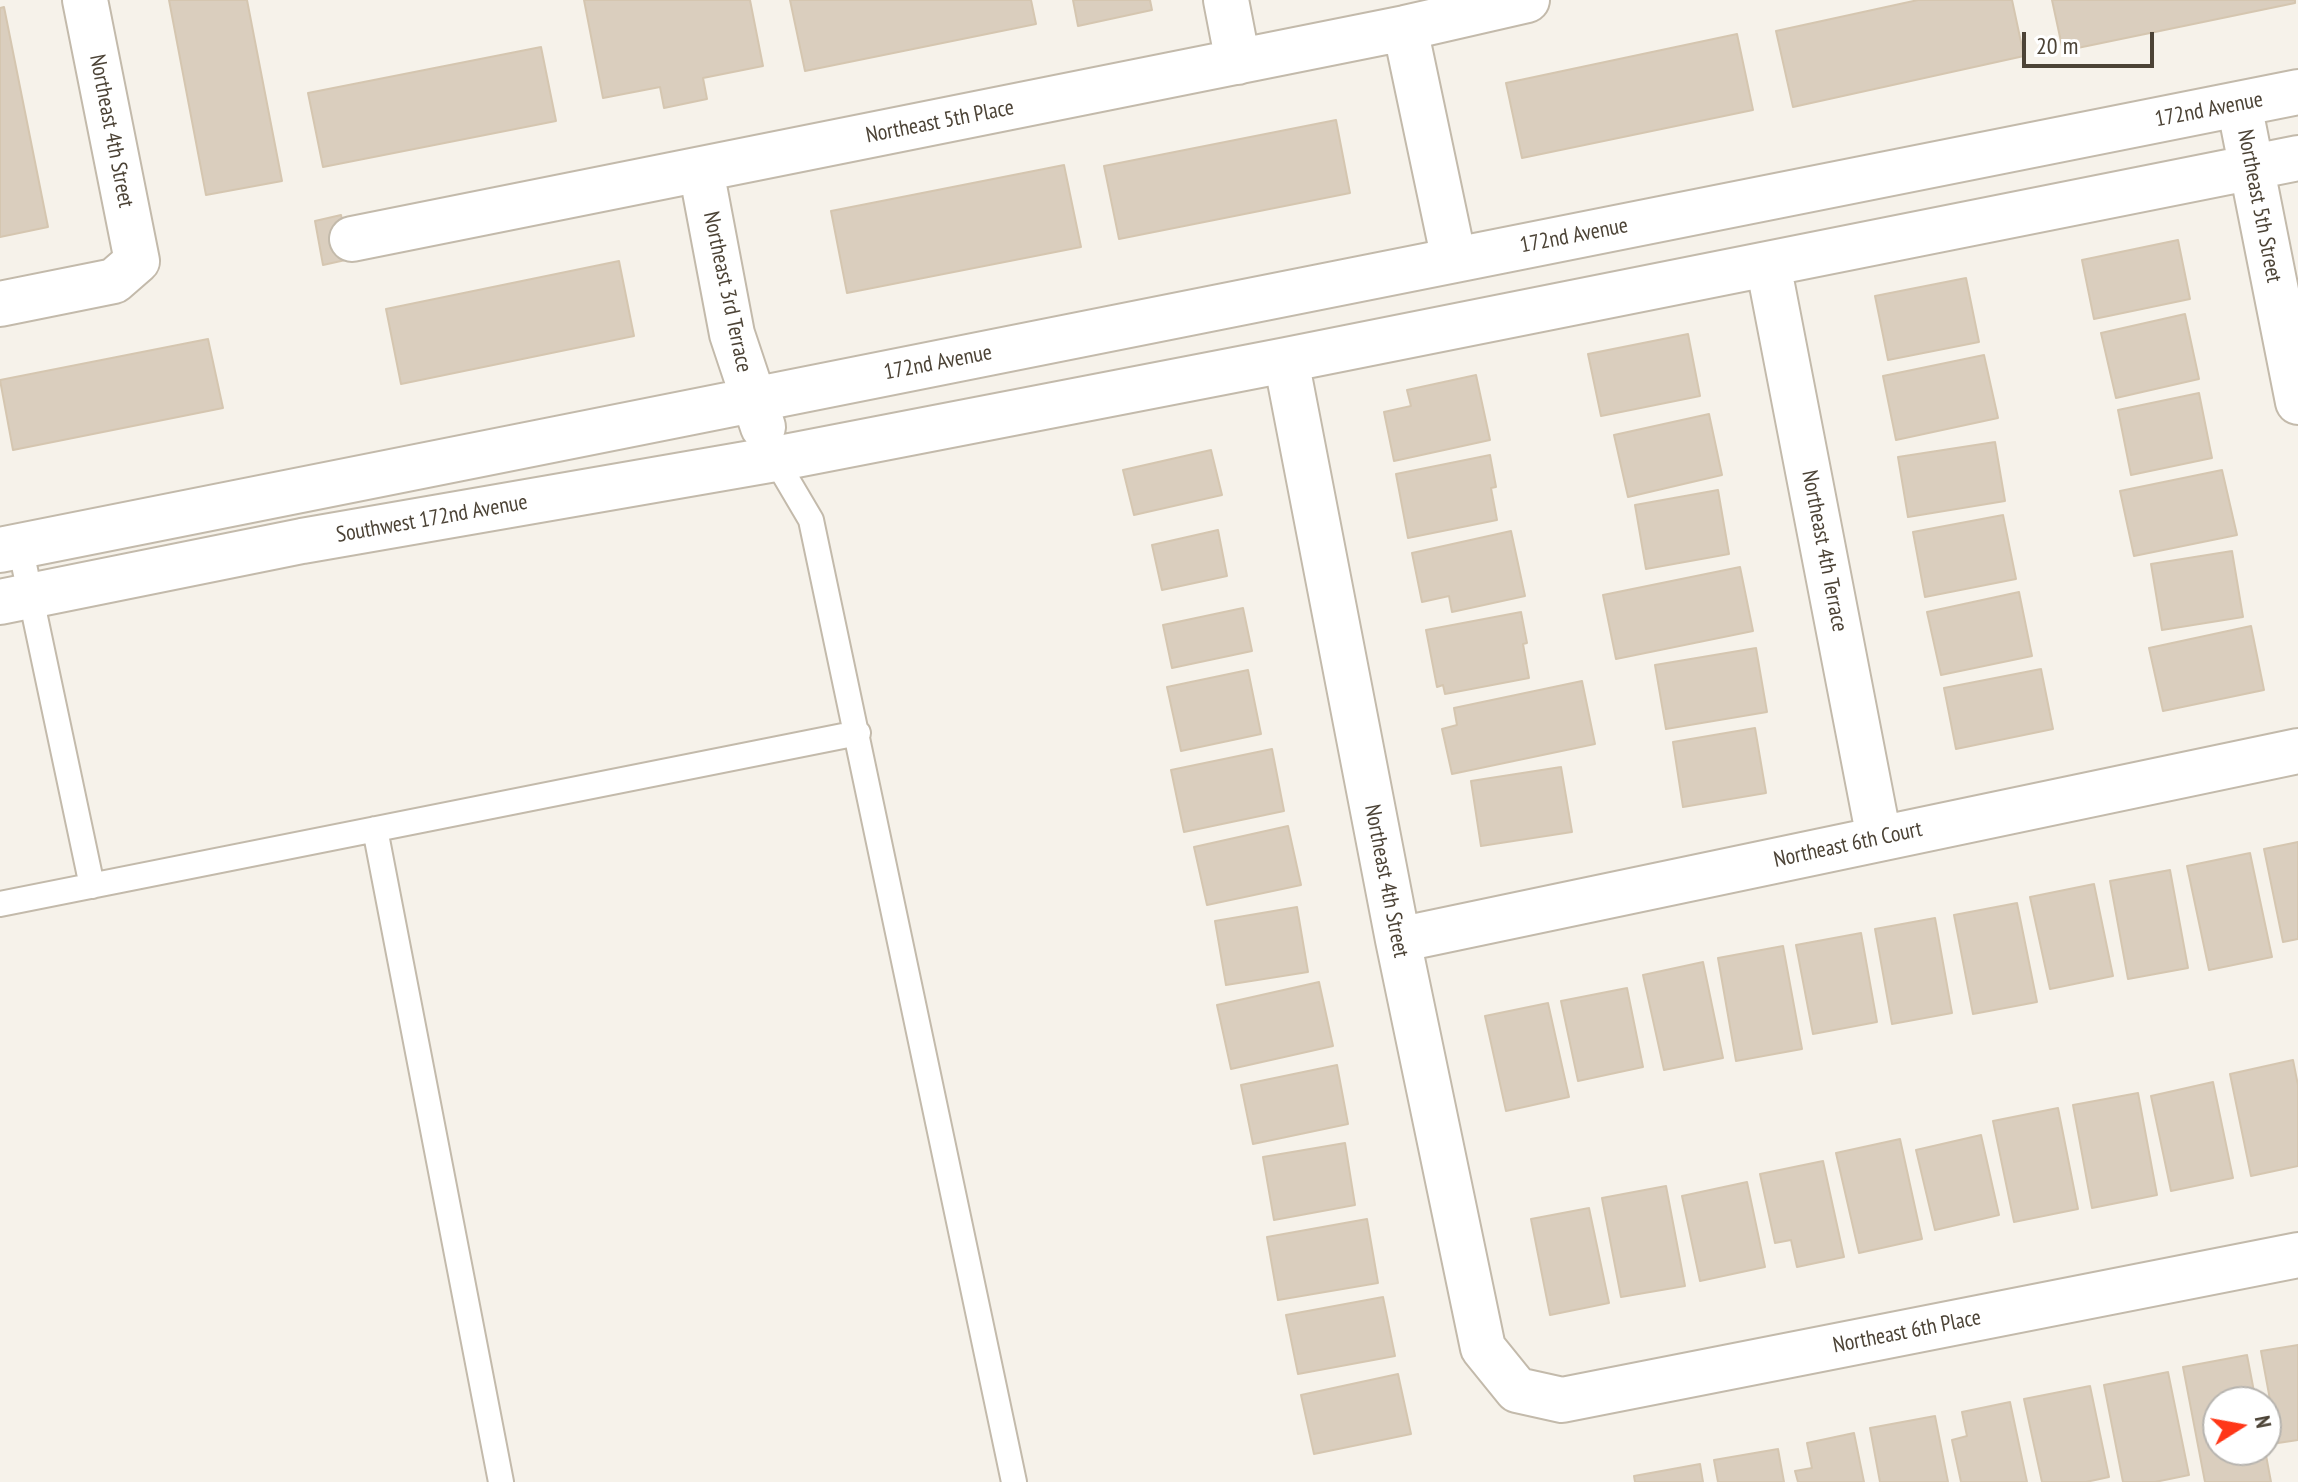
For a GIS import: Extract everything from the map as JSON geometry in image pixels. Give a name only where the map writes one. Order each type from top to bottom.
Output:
[{"type":"street","name":"Northeast 4th Street","points":[[0,304],[114,281],[137,261],[85,0]]},
{"type":"street","points":[[1226,0],[1238,62]]},
{"type":"street","name":"Northeast 5th Place","points":[[352,239],[1238,62],[1527,0]]},
{"type":"street","points":[[1405,28],[1454,260]]},
{"type":"street","name":"172nd Avenue","points":[[753,401],[2298,92]]},
{"type":"street","name":"Northeast 5th Street","points":[[2239,104],[2298,402]]},
{"type":"street","points":[[1286,360],[2298,158]]},
{"type":"street","name":"Northeast 3rd Terrace","points":[[701,170],[732,334],[775,459]]},
{"type":"street","name":"Northeast 4th Terrace","points":[[1768,264],[1879,838]]},
{"type":"street","name":"Northeast 4th Street","points":[[1286,360],[1398,940],[1483,1348],[1517,1390]]},
{"type":"street","name":"Southwest 172nd Avenue","points":[[15,599],[302,541],[775,459],[1286,360]]},
{"type":"street","points":[[10,548],[753,401]]},
{"type":"street","name":"Northeast 6th Court","points":[[1398,940],[2298,751]]},
{"type":"street","name":"Northeast 6th Place","points":[[1517,1390],[1562,1400],[2298,1255]]},
{"type":"lane","points":[[775,459],[811,520],[1014,1482]]},
{"type":"lane","points":[[10,548],[15,599],[92,886]]},
{"type":"lane","points":[[0,904],[858,733]]},
{"type":"lane","points":[[375,829],[501,1482]]},
{"type":"building","points":[[169,0],[247,0],[282,181],[206,195]]},
{"type":"building","points":[[584,0],[750,0],[763,66],[703,78],[707,99],[664,108],[660,87],[603,98]]},
{"type":"building","points":[[790,0],[1031,0],[1036,24],[805,71]]},
{"type":"building","points":[[1073,0],[1150,0],[1152,10],[1078,26]]},
{"type":"building","points":[[1918,0],[2012,0],[2024,56],[1793,107],[1776,31]]},
{"type":"building","points":[[2052,0],[2295,0],[2295,3],[2063,51]]},
{"type":"building","points":[[4,7],[48,227],[0,237],[0,8]]},
{"type":"building","points":[[1737,34],[1753,110],[1522,158],[1506,83]]},
{"type":"building","points":[[541,47],[556,121],[323,167],[308,93]]},
{"type":"building","points":[[1336,120],[1350,193],[1119,239],[1104,166]]},
{"type":"building","points":[[1064,165],[1081,247],[847,293],[831,211]]},
{"type":"building","points":[[341,215],[350,259],[323,265],[315,221]]},
{"type":"building","points":[[2178,240],[2190,299],[2094,319],[2082,260]]},
{"type":"building","points":[[619,261],[634,336],[401,384],[386,309]]},
{"type":"building","points":[[1966,278],[1979,342],[1888,360],[1875,296]]},
{"type":"building","points":[[2185,314],[2199,379],[2116,398],[2101,333]]},
{"type":"building","points":[[1688,334],[1700,396],[1601,416],[1588,354]]},
{"type":"building","points":[[208,339],[223,408],[13,450],[0,380]]},
{"type":"building","points":[[1984,355],[1998,418],[1896,440],[1883,376]]},
{"type":"building","points":[[1476,375],[1490,440],[1394,461],[1384,412],[1411,406],[1407,390]]},
{"type":"building","points":[[2199,393],[2212,458],[2131,475],[2118,410]]},
{"type":"building","points":[[1709,414],[1722,475],[1628,497],[1614,435]]},
{"type":"building","points":[[1995,442],[2005,501],[1908,517],[1898,457]]},
{"type":"building","points":[[1211,450],[1222,495],[1134,515],[1123,470]]},
{"type":"building","points":[[1490,455],[1496,487],[1491,488],[1497,520],[1408,538],[1396,474]]},
{"type":"building","points":[[2222,470],[2237,535],[2134,556],[2120,491]]},
{"type":"building","points":[[1718,490],[1729,554],[1646,569],[1635,505]]},
{"type":"building","points":[[2003,515],[2016,579],[1925,597],[1913,532]]},
{"type":"building","points":[[1218,530],[1227,576],[1162,590],[1152,545]]},
{"type":"building","points":[[1511,531],[1525,596],[1452,612],[1449,596],[1422,602],[1412,553]]},
{"type":"building","points":[[2232,551],[2243,617],[2162,630],[2151,564]]},
{"type":"building","points":[[1740,567],[1753,631],[1616,659],[1603,595]]},
{"type":"building","points":[[2019,592],[2032,656],[1941,675],[1927,612]]},
{"type":"building","points":[[1243,608],[1252,651],[1172,668],[1163,625]]},
{"type":"building","points":[[1521,612],[1529,678],[1445,694],[1443,685],[1437,687],[1426,630]]},
{"type":"building","points":[[2251,626],[2264,690],[2163,711],[2149,648]]},
{"type":"building","points":[[1756,648],[1767,712],[1666,729],[1655,665]]},
{"type":"building","points":[[2041,669],[2053,729],[1956,749],[1944,688]]},
{"type":"building","points":[[1248,670],[1261,734],[1181,751],[1167,687]]},
{"type":"building","points":[[1582,681],[1595,744],[1452,774],[1442,729],[1457,725],[1454,708]]},
{"type":"building","points":[[1755,728],[1766,793],[1683,807],[1673,742]]},
{"type":"building","points":[[1272,749],[1284,811],[1184,832],[1171,770]]},
{"type":"building","points":[[1561,767],[1572,832],[1481,846],[1471,781]]},
{"type":"building","points":[[1288,826],[1301,885],[1207,905],[1194,847]]},
{"type":"building","points":[[2298,842],[2298,939],[2283,942],[2264,849]]},
{"type":"building","points":[[2250,853],[2272,957],[2209,970],[2187,866]]},
{"type":"building","points":[[2170,870],[2188,968],[2128,979],[2110,881]]},
{"type":"building","points":[[2094,884],[2113,976],[2050,989],[2030,897]]},
{"type":"building","points":[[2017,903],[2037,1002],[1973,1014],[1954,915]]},
{"type":"building","points":[[1297,907],[1308,972],[1226,985],[1215,921]]},
{"type":"building","points":[[1935,918],[1952,1013],[1892,1024],[1875,929]]},
{"type":"building","points":[[1861,933],[1877,1022],[1813,1034],[1796,945]]},
{"type":"building","points":[[1783,946],[1802,1049],[1736,1061],[1718,958]]},
{"type":"building","points":[[1703,962],[1723,1058],[1664,1070],[1643,975]]},
{"type":"building","points":[[1319,982],[1333,1046],[1231,1069],[1217,1005]]},
{"type":"building","points":[[1627,988],[1643,1067],[1578,1081],[1561,1001]]},
{"type":"building","points":[[1548,1003],[1569,1097],[1506,1111],[1485,1016]]},
{"type":"building","points":[[2293,1060],[2298,1085],[2298,1166],[2251,1176],[2230,1074]]},
{"type":"building","points":[[1337,1065],[1348,1124],[1253,1144],[1241,1085]]},
{"type":"building","points":[[2213,1082],[2233,1178],[2171,1191],[2151,1096]]},
{"type":"building","points":[[2138,1093],[2157,1195],[2092,1208],[2073,1105]]},
{"type":"building","points":[[2058,1108],[2078,1209],[2014,1222],[1993,1121]]},
{"type":"building","points":[[1981,1135],[1999,1215],[1935,1230],[1916,1150]]},
{"type":"building","points":[[1900,1139],[1922,1239],[1859,1253],[1836,1153]]},
{"type":"building","points":[[1345,1143],[1355,1205],[1274,1220],[1263,1157]]},
{"type":"building","points":[[1823,1161],[1844,1257],[1797,1267],[1791,1240],[1775,1243],[1760,1174]]},
{"type":"building","points":[[1747,1182],[1765,1267],[1700,1281],[1682,1196]]},
{"type":"building","points":[[1666,1186],[1685,1286],[1621,1297],[1602,1198]]},
{"type":"building","points":[[1589,1208],[1609,1303],[1550,1315],[1531,1219]]},
{"type":"building","points":[[1367,1219],[1378,1283],[1278,1300],[1267,1237]]},
{"type":"building","points":[[1383,1297],[1395,1356],[1298,1374],[1286,1315]]},
{"type":"building","points":[[2298,1345],[2298,1440],[2282,1442],[2282,1386],[2267,1386],[2261,1351]]},
{"type":"building","points":[[2247,1355],[2253,1386],[2202,1386],[2202,1466],[2268,1466],[2271,1482],[2205,1482],[2183,1367]]},
{"type":"building","points":[[2168,1372],[2189,1475],[2155,1482],[2123,1482],[2104,1385]]},
{"type":"building","points":[[1398,1374],[1411,1434],[1314,1454],[1301,1395]]},
{"type":"building","points":[[2090,1386],[2109,1477],[2086,1482],[2042,1482],[2024,1399]]},
{"type":"building","points":[[2010,1402],[2027,1482],[1961,1482],[1952,1440],[1967,1436],[1962,1412]]},
{"type":"building","points":[[1935,1416],[1948,1482],[1880,1482],[1870,1428]]},
{"type":"building","points":[[1854,1433],[1864,1482],[1798,1482],[1795,1471],[1812,1468],[1807,1443]]},
{"type":"building","points":[[1778,1449],[1784,1482],[1718,1482],[1714,1460]]},
{"type":"building","points":[[1700,1464],[1703,1482],[1635,1482],[1634,1476]]}]
